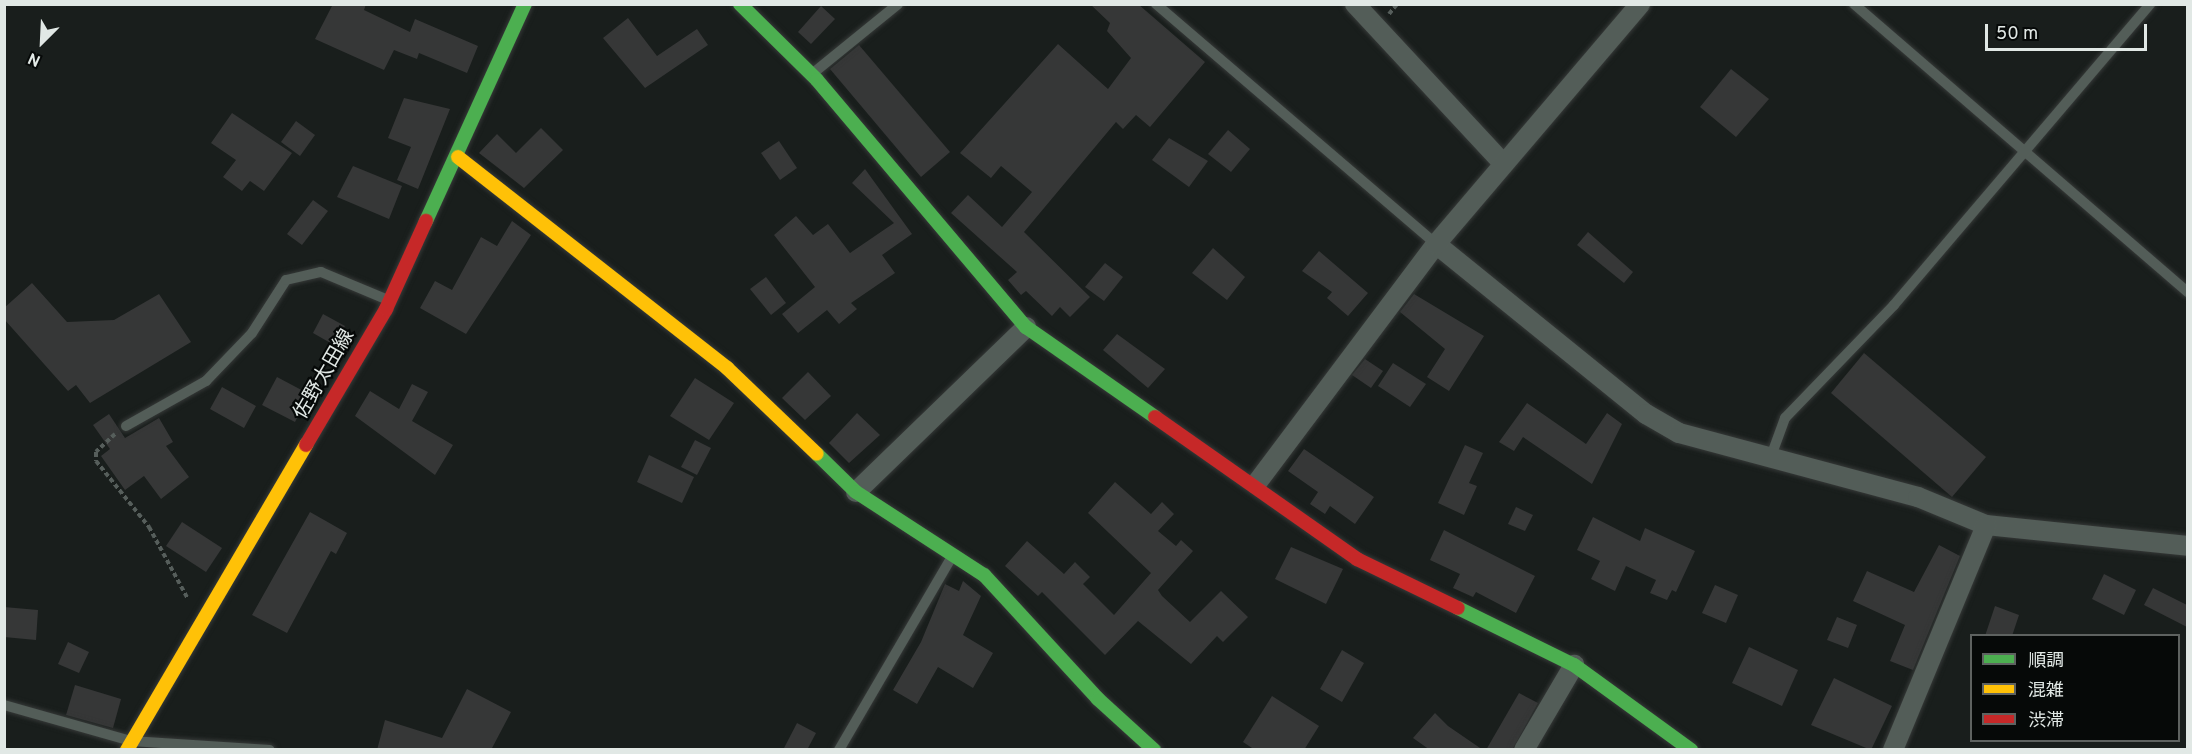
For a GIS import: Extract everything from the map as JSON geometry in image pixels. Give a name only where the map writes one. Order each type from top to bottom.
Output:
[{"type":"street","name":"佐野太田線","points":[[129,745],[390,301],[459,157],[525,4]]},
{"type":"street","points":[[740,4],[811,75],[1026,327],[1256,484],[1357,559],[1574,665],[1690,750]]},
{"type":"street","points":[[1355,4],[1502,162]]},
{"type":"street","points":[[1256,484],[1436,244],[1502,162],[1640,4]]},
{"type":"street","points":[[459,157],[727,368],[856,492],[953,555],[1002,591],[1098,699],[1154,750]]},
{"type":"street","points":[[1436,244],[1646,414],[1679,433],[1918,497],[1986,525],[2187,546]]},
{"type":"street","points":[[856,492],[1026,327]]},
{"type":"street","points":[[1893,750],[1986,525]]},
{"type":"street","points":[[1524,750],[1574,665]]},
{"type":"lane","points":[[811,75],[898,4]]},
{"type":"lane","points":[[1156,4],[1436,244]]},
{"type":"lane","points":[[1854,4],[2026,150],[2187,292]]},
{"type":"lane","points":[[1770,459],[1785,418],[1894,305],[2150,4]]},
{"type":"lane","points":[[126,426],[206,381],[252,333],[285,280],[321,272],[390,301]]},
{"type":"lane","points":[[840,750],[953,555]]},
{"type":"lane","points":[[4,705],[129,745],[270,750]]},
{"type":"path","points":[[126,426],[102,444],[96,461],[149,527],[180,590],[205,617]]},
{"type":"building","points":[[333,4],[366,4],[364,10],[410,32],[415,19],[478,46],[467,73],[419,53],[417,59],[394,50],[384,70],[315,39]]},
{"type":"building","points":[[1090,4],[1138,4],[1205,62],[1150,127],[1136,115],[1123,129],[1116,122],[1024,232],[1090,297],[1070,317],[1060,307],[1052,316],[1026,291],[1021,295],[1008,280],[1017,272],[951,213],[968,195],[1002,227],[1032,192],[1001,166],[991,178],[960,153],[1058,44],[1108,89],[1131,58],[1107,31],[1110,23]]},
{"type":"building","points":[[821,6],[835,19],[811,44],[798,32]]},
{"type":"building","points":[[628,18],[657,56],[697,29],[708,45],[645,88],[603,38]]},
{"type":"building","points":[[859,45],[950,152],[921,177],[830,69]]},
{"type":"building","points":[[1731,69],[1769,99],[1736,137],[1700,107]]},
{"type":"building","points":[[404,98],[450,109],[418,189],[397,180],[411,147],[388,138]]},
{"type":"building","points":[[232,113],[292,153],[264,191],[250,181],[242,191],[223,177],[236,160],[211,143]]},
{"type":"building","points":[[296,121],[315,135],[300,156],[281,142]]},
{"type":"building","points":[[541,128],[563,150],[524,188],[479,153],[497,134],[516,153]]},
{"type":"building","points":[[1228,130],[1250,149],[1231,172],[1208,154]]},
{"type":"building","points":[[1169,138],[1208,161],[1189,187],[1152,160]]},
{"type":"building","points":[[779,141],[797,168],[780,180],[761,153]]},
{"type":"building","points":[[353,166],[402,186],[389,219],[337,197]]},
{"type":"building","points":[[865,169],[912,234],[882,255],[895,273],[851,303],[857,309],[839,324],[827,310],[798,333],[782,314],[815,287],[774,235],[796,216],[813,235],[828,224],[850,253],[894,223],[852,183]]},
{"type":"building","points":[[313,200],[328,211],[302,245],[287,234]]},
{"type":"building","points":[[512,221],[531,235],[466,334],[420,308],[435,281],[452,290],[481,237],[497,246]]},
{"type":"building","points":[[1588,232],[1633,272],[1624,283],[1577,245]]},
{"type":"building","points":[[1213,248],[1245,277],[1227,300],[1192,273]]},
{"type":"building","points":[[1319,251],[1368,293],[1348,316],[1327,298],[1332,292],[1302,271]]},
{"type":"building","points":[[1105,263],[1123,277],[1104,301],[1085,287]]},
{"type":"building","points":[[766,277],[786,303],[771,315],[750,289]]},
{"type":"building","points":[[32,283],[67,322],[114,320],[159,294],[191,342],[90,403],[76,385],[68,391],[4,319],[4,308]]},
{"type":"building","points":[[1414,294],[1484,336],[1449,391],[1427,377],[1445,349],[1400,312]]},
{"type":"building","points":[[323,314],[345,326],[334,345],[313,333]]},
{"type":"building","points":[[1117,334],[1165,369],[1148,388],[1103,350]]},
{"type":"building","points":[[1864,353],[1986,457],[1952,497],[1831,393]]},
{"type":"building","points":[[1365,359],[1383,371],[1371,388],[1352,375]]},
{"type":"building","points":[[1393,363],[1426,384],[1410,407],[1378,386]]},
{"type":"building","points":[[808,372],[831,396],[805,420],[782,398]]},
{"type":"building","points":[[277,377],[309,394],[295,422],[262,405]]},
{"type":"building","points":[[695,378],[734,403],[709,440],[670,416]]},
{"type":"building","points":[[412,384],[428,392],[412,421],[453,445],[435,475],[355,416],[370,391],[399,409]]},
{"type":"building","points":[[222,387],[256,406],[244,428],[210,409]]},
{"type":"building","points":[[1527,403],[1586,444],[1607,413],[1622,424],[1592,484],[1523,437],[1514,451],[1499,442]]},
{"type":"building","points":[[857,413],[880,435],[849,463],[829,443]]},
{"type":"building","points":[[109,414],[125,438],[159,418],[173,442],[166,446],[189,477],[161,499],[144,476],[125,490],[101,456],[110,449],[93,425]]},
{"type":"building","points":[[695,440],[711,448],[697,475],[681,467]]},
{"type":"building","points":[[1465,445],[1483,453],[1469,483],[1477,486],[1464,515],[1438,503]]},
{"type":"building","points":[[1304,449],[1374,497],[1355,524],[1330,506],[1325,514],[1310,504],[1318,492],[1288,471]]},
{"type":"building","points":[[649,455],[694,477],[682,503],[637,482]]},
{"type":"building","points":[[1115,482],[1151,514],[1162,502],[1174,514],[1158,531],[1176,546],[1181,540],[1193,551],[1158,590],[1162,596],[1190,622],[1221,591],[1248,617],[1223,642],[1217,636],[1191,664],[1138,621],[1105,655],[1042,592],[1038,596],[1005,566],[1027,541],[1064,574],[1075,562],[1090,577],[1083,584],[1114,615],[1151,573],[1088,513]]},
{"type":"building","points":[[1516,507],[1533,515],[1525,531],[1508,524]]},
{"type":"building","points":[[310,512],[347,533],[336,554],[331,551],[287,633],[252,615]]},
{"type":"building","points":[[1593,517],[1640,541],[1645,528],[1695,551],[1676,592],[1672,590],[1667,600],[1650,593],[1656,580],[1626,566],[1615,591],[1591,579],[1600,561],[1577,550]]},
{"type":"building","points":[[182,522],[222,548],[206,572],[166,546]]},
{"type":"building","points":[[1444,530],[1535,576],[1516,613],[1476,592],[1473,597],[1453,588],[1460,574],[1430,560]]},
{"type":"building","points":[[1939,545],[1960,556],[1913,670],[1890,661],[1905,625],[1853,601],[1867,571],[1914,592]]},
{"type":"building","points":[[1291,547],[1343,569],[1326,604],[1275,579]]},
{"type":"building","points":[[2104,574],[2136,590],[2124,615],[2092,599]]},
{"type":"building","points":[[963,581],[981,596],[963,635],[993,653],[973,688],[938,667],[917,704],[893,690],[921,642],[945,584],[959,591]]},
{"type":"building","points":[[1715,585],[1738,595],[1726,623],[1702,613]]},
{"type":"building","points":[[2153,588],[2187,605],[2187,627],[2144,605]]},
{"type":"building","points":[[1995,606],[2019,615],[2013,634],[1986,634]]},
{"type":"building","points":[[4,607],[38,610],[36,640],[4,637]]},
{"type":"building","points":[[1837,617],[1857,625],[1848,648],[1827,640]]},
{"type":"building","points":[[68,642],[89,652],[79,673],[58,664]]},
{"type":"building","points":[[1749,647],[1798,670],[1782,706],[1732,683]]},
{"type":"building","points":[[1342,650],[1364,663],[1342,702],[1320,689]]},
{"type":"building","points":[[1834,678],[1892,706],[1871,750],[1811,725]]},
{"type":"building","points":[[75,685],[121,699],[113,728],[66,715]]},
{"type":"building","points":[[467,689],[511,712],[491,750],[377,750],[385,720],[442,738]]},
{"type":"building","points":[[1519,693],[1538,703],[1512,750],[1486,750]]},
{"type":"building","points":[[1272,696],[1319,726],[1304,750],[1255,750],[1243,742]]},
{"type":"building","points":[[1435,713],[1448,726],[1483,750],[1430,750],[1413,738]]},
{"type":"building","points":[[797,723],[816,733],[807,750],[783,750]]},
{"type":"traffic: fast","points":[[426,221],[525,4]]},
{"type":"traffic: fast","points":[[740,4],[817,80],[1026,327],[1155,417]]},
{"type":"traffic: fast","points":[[817,454],[856,492],[984,575],[1098,699],[1154,750]]},
{"type":"traffic: fast","points":[[1458,608],[1574,665],[1691,750]]},
{"type":"traffic: slow","points":[[458,157],[727,368],[817,454]]},
{"type":"traffic: slow","points":[[127,750],[306,445]]},
{"type":"traffic: jam","points":[[306,445],[386,309],[426,221]]},
{"type":"traffic: jam","points":[[1155,417],[1357,559],[1458,608]]}]
